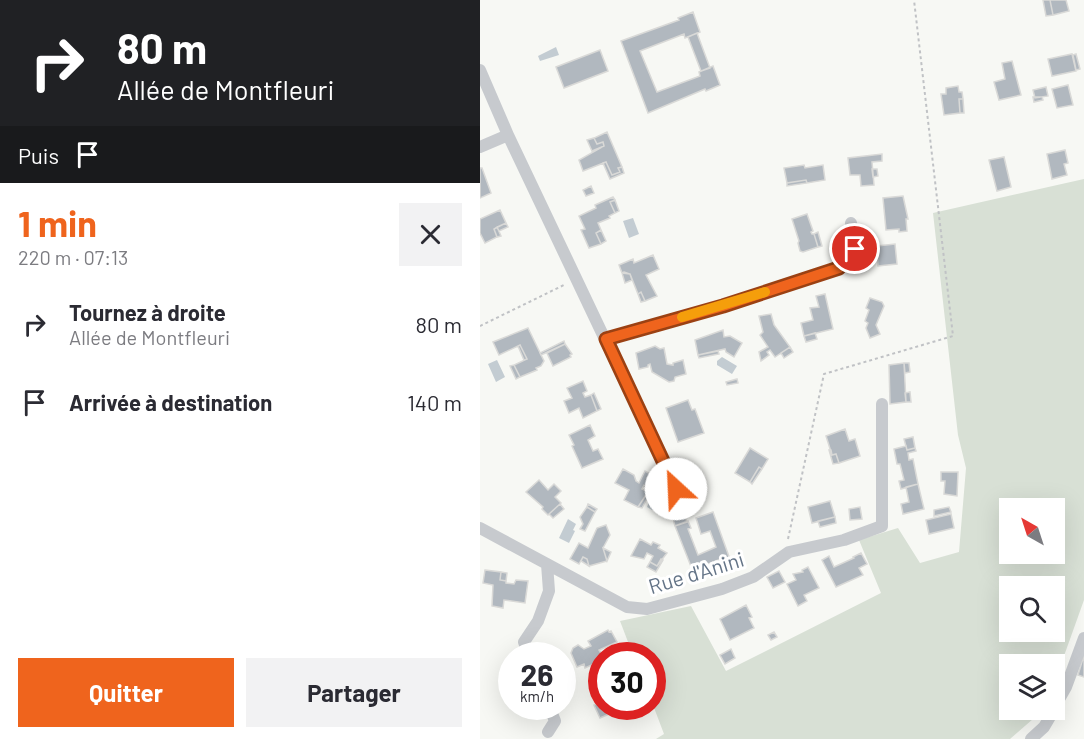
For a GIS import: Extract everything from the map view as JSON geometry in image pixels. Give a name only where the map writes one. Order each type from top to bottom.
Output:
[{"type":"street","points":[[480,70],[508,135],[676,489]]},
{"type":"street","points":[[480,147],[508,135]]},
{"type":"street","points":[[606,339],[723,306],[839,268],[855,249],[851,223]]},
{"type":"street","name":"Rue d'Anini","points":[[480,528],[627,606],[647,609],[722,588],[753,577],[789,552],[844,540],[882,526],[882,404]]},
{"type":"street","points":[[524,642],[538,621],[549,591],[547,564]]},
{"type":"street","points":[[1065,689],[1084,638]]},
{"type":"street","points":[[549,732],[555,720]]},
{"type":"street","points":[[1031,739],[1048,720]]},
{"type":"path","points":[[789,552],[788,540],[824,374],[953,336],[914,0]]},
{"type":"path","points":[[480,326],[577,279]]},
{"type":"shaded area","points":[[556,47],[559,55],[540,61],[538,56]]},
{"type":"shaded area","points":[[1084,179],[1084,600],[1065,654],[999,654],[999,720],[1032,720],[1010,739],[656,739],[664,734],[659,720],[666,720],[666,642],[628,642],[620,621],[691,606],[726,671],[881,593],[859,540],[898,528],[920,563],[959,552],[966,468],[958,435],[933,213]]},
{"type":"shaded area","points":[[633,218],[639,234],[629,238],[623,221]]},
{"type":"shaded area","points":[[722,357],[737,366],[732,374],[717,365],[717,361]]},
{"type":"shaded area","points":[[497,360],[505,377],[496,382],[488,364]]},
{"type":"shaded area","points":[[654,491],[663,496],[656,509],[652,510],[647,507]]},
{"type":"shaded area","points":[[568,519],[576,524],[569,543],[559,538]]},
{"type":"building","points":[[1043,0],[1050,0],[1053,15],[1046,16]]},
{"type":"building","points":[[1050,0],[1066,0],[1069,11],[1053,15]]},
{"type":"building","points":[[693,12],[700,32],[685,38],[684,34],[640,51],[657,92],[700,76],[699,72],[713,66],[720,85],[648,113],[621,41],[679,20],[678,18]]},
{"type":"building","points":[[697,33],[710,68],[701,71],[688,37]]},
{"type":"building","points":[[600,50],[608,71],[564,88],[556,67]]},
{"type":"building","points":[[1072,54],[1076,71],[1052,76],[1048,59]]},
{"type":"building","points":[[1076,54],[1080,69],[1076,70],[1073,55]]},
{"type":"building","points":[[1012,61],[1021,95],[999,100],[994,82],[1005,79],[1002,63]]},
{"type":"building","points":[[1068,85],[1073,105],[1057,108],[1052,89]]},
{"type":"building","points":[[958,86],[963,99],[959,99],[960,113],[944,115],[941,94],[946,94],[946,88]]},
{"type":"building","points":[[1046,87],[1048,96],[1035,98],[1033,90]]},
{"type":"building","points":[[1033,97],[1042,97],[1043,100],[1034,102]]},
{"type":"building","points":[[959,99],[963,99],[964,113],[960,113]]},
{"type":"building","points":[[607,132],[622,167],[618,168],[620,172],[612,175],[606,162],[583,171],[579,160],[604,146],[603,142],[597,144],[594,138]]},
{"type":"building","points":[[594,138],[597,144],[603,142],[604,146],[592,151],[587,140]]},
{"type":"building","points":[[1065,150],[1068,163],[1064,164],[1067,175],[1052,179],[1047,154]]},
{"type":"building","points":[[882,154],[882,161],[872,162],[874,185],[861,186],[860,175],[850,175],[848,158]]},
{"type":"building","points":[[1004,157],[1011,187],[997,191],[989,160]]},
{"type":"building","points":[[606,162],[612,175],[620,172],[618,168],[622,167],[624,173],[610,179],[603,163]]},
{"type":"building","points":[[804,165],[805,168],[823,165],[825,180],[787,183],[784,168]]},
{"type":"building","points":[[480,168],[482,168],[491,193],[480,198]]},
{"type":"building","points":[[872,169],[877,169],[878,176],[873,177]]},
{"type":"building","points":[[806,180],[807,183],[787,186],[787,183]]},
{"type":"building","points":[[591,186],[594,193],[586,196],[583,190]]},
{"type":"building","points":[[903,196],[908,219],[906,219],[907,231],[886,230],[883,198]]},
{"type":"building","points":[[613,197],[615,200],[610,202],[615,213],[598,223],[601,230],[596,233],[601,244],[589,248],[581,230],[585,229],[579,216]]},
{"type":"building","points":[[615,200],[619,211],[615,213],[610,202]]},
{"type":"building","points":[[500,210],[506,223],[494,229],[497,237],[485,243],[480,233],[480,219]]},
{"type":"building","points":[[807,214],[813,231],[811,232],[814,234],[818,247],[803,252],[800,251],[792,219]]},
{"type":"building","points":[[506,223],[508,227],[499,231],[497,227]]},
{"type":"building","points":[[497,227],[501,236],[497,237],[494,229]]},
{"type":"building","points":[[601,230],[606,241],[601,244],[596,233]]},
{"type":"building","points":[[818,232],[822,246],[818,247],[814,234]]},
{"type":"building","points":[[895,244],[897,264],[878,266],[877,246]]},
{"type":"building","points":[[653,255],[659,269],[646,275],[657,296],[645,301],[641,292],[638,294],[630,274],[622,273],[619,265],[633,259],[634,263]]},
{"type":"building","points":[[622,273],[630,274],[632,280],[625,283]]},
{"type":"building","points":[[641,292],[645,301],[641,302],[638,294]]},
{"type":"building","points":[[825,294],[833,329],[804,336],[801,323],[813,320],[810,308],[819,307],[816,296]]},
{"type":"building","points":[[870,298],[882,302],[884,306],[876,325],[880,334],[870,338],[866,328],[868,323],[865,321]]},
{"type":"building","points":[[771,314],[774,325],[790,347],[775,357],[770,350],[767,352],[769,355],[761,361],[759,352],[768,347],[760,335],[763,332],[759,316]]},
{"type":"building","points":[[528,328],[544,361],[536,368],[537,370],[520,377],[514,365],[527,359],[520,345],[499,355],[493,342]]},
{"type":"building","points":[[723,330],[724,337],[730,336],[742,343],[734,357],[725,349],[698,355],[695,340]]},
{"type":"building","points":[[815,333],[817,339],[806,342],[804,336]]},
{"type":"building","points":[[564,341],[565,344],[541,355],[540,353]]},
{"type":"building","points":[[565,344],[572,354],[571,357],[553,366],[547,353]]},
{"type":"building","points":[[520,345],[527,359],[524,360],[518,346]]},
{"type":"building","points":[[655,346],[660,349],[664,348],[667,364],[673,365],[683,360],[686,374],[675,377],[674,381],[669,382],[652,372],[650,364],[648,367],[639,369],[636,353]]},
{"type":"building","points":[[790,347],[793,352],[784,358],[781,353]]},
{"type":"building","points":[[718,351],[719,354],[699,358],[698,355]]},
{"type":"building","points":[[904,363],[906,402],[890,404],[889,365]]},
{"type":"building","points":[[904,363],[909,363],[910,372],[905,373]]},
{"type":"building","points":[[514,365],[520,377],[516,379],[510,366]]},
{"type":"building","points":[[737,379],[738,383],[727,385],[726,382]]},
{"type":"building","points":[[583,381],[587,391],[583,393],[585,397],[591,395],[597,411],[583,418],[579,408],[569,413],[564,401],[572,398],[567,388]]},
{"type":"building","points":[[910,392],[911,402],[906,402],[905,393]]},
{"type":"building","points":[[594,393],[601,409],[597,411],[591,395]]},
{"type":"building","points":[[688,400],[692,410],[695,409],[704,433],[678,442],[666,408]]},
{"type":"building","points":[[590,425],[595,436],[588,440],[593,451],[598,449],[603,459],[582,468],[569,435]]},
{"type":"building","points":[[845,429],[849,441],[855,439],[860,456],[839,463],[836,454],[832,455],[826,436]]},
{"type":"building","points":[[913,437],[915,448],[907,450],[904,439]]},
{"type":"building","points":[[906,446],[907,450],[915,448],[916,451],[908,453],[909,460],[913,459],[918,484],[901,489],[899,481],[904,480],[894,449]]},
{"type":"building","points":[[750,448],[768,459],[762,469],[759,467],[750,482],[735,473]]},
{"type":"building","points":[[829,450],[832,455],[836,454],[839,463],[833,464]]},
{"type":"building","points":[[759,467],[762,469],[752,484],[750,482]]},
{"type":"building","points":[[623,469],[634,475],[639,483],[645,471],[654,476],[649,488],[644,485],[642,489],[648,492],[638,507],[624,500],[629,490],[615,483]]},
{"type":"building","points":[[941,472],[958,472],[957,496],[944,494],[945,481],[941,481]]},
{"type":"building","points":[[539,480],[548,490],[554,484],[561,491],[555,497],[561,503],[548,515],[542,509],[543,507],[526,492]]},
{"type":"building","points":[[918,484],[924,509],[903,514],[901,504],[909,502],[906,487]]},
{"type":"building","points":[[648,492],[650,493],[642,508],[638,507]]},
{"type":"building","points":[[830,501],[835,517],[812,523],[808,507]]},
{"type":"building","points":[[560,504],[564,509],[553,518],[549,514]]},
{"type":"building","points":[[588,504],[597,509],[595,512],[587,507]]},
{"type":"building","points":[[587,507],[595,512],[585,531],[580,529],[583,524],[580,517]]},
{"type":"building","points":[[860,507],[862,519],[850,520],[849,509]]},
{"type":"building","points":[[949,507],[951,512],[934,516],[934,510]]},
{"type":"building","points":[[713,512],[732,565],[724,569],[721,559],[703,566],[706,575],[696,579],[675,526],[688,521],[691,528],[688,529],[698,555],[716,547],[710,531],[701,534],[696,518]]},
{"type":"building","points":[[951,514],[954,528],[929,534],[926,520]]},
{"type":"building","points":[[684,515],[687,522],[675,526],[673,519]]},
{"type":"building","points":[[835,517],[836,523],[820,527],[818,521]]},
{"type":"building","points":[[606,525],[610,535],[603,548],[607,561],[589,566],[587,559],[583,557],[579,564],[570,559],[579,543],[588,548],[597,528]]},
{"type":"building","points":[[640,539],[651,545],[653,542],[660,545],[658,548],[667,553],[657,566],[650,562],[653,556],[647,553],[644,559],[631,556]]},
{"type":"building","points":[[603,548],[611,552],[607,561]]},
{"type":"building","points":[[861,553],[867,564],[859,568],[863,575],[836,587],[822,560],[829,556],[834,567]]},
{"type":"building","points":[[583,557],[587,559],[589,566],[581,561]]},
{"type":"building","points":[[661,559],[663,560],[656,572],[647,567],[650,562],[657,566]]},
{"type":"building","points":[[808,567],[819,588],[804,595],[807,601],[798,606],[787,584],[796,580],[793,574],[803,572],[802,570]]},
{"type":"building","points":[[485,570],[501,572],[500,580],[506,583],[514,584],[516,580],[528,581],[525,603],[504,600],[503,608],[492,606],[493,585],[483,583]]},
{"type":"building","points":[[779,571],[785,582],[773,588],[767,577]]},
{"type":"building","points":[[501,572],[507,573],[506,581],[500,580]]},
{"type":"building","points":[[746,605],[754,628],[730,640],[720,619]]},
{"type":"building","points":[[608,630],[617,642],[589,642]]},
{"type":"building","points":[[774,632],[777,637],[771,640],[768,635]]},
{"type":"building","points":[[576,646],[584,649],[588,647],[588,667],[585,668],[584,664],[577,667]]},
{"type":"building","points":[[731,649],[735,658],[725,664],[720,655]]},
{"type":"building","points":[[1084,655],[1084,677],[1078,675]]},
{"type":"slow traffic","points":[[682,317],[765,292]]},
{"type":"route","points":[[676,489],[606,339],[723,306],[839,268],[855,249]]}]
